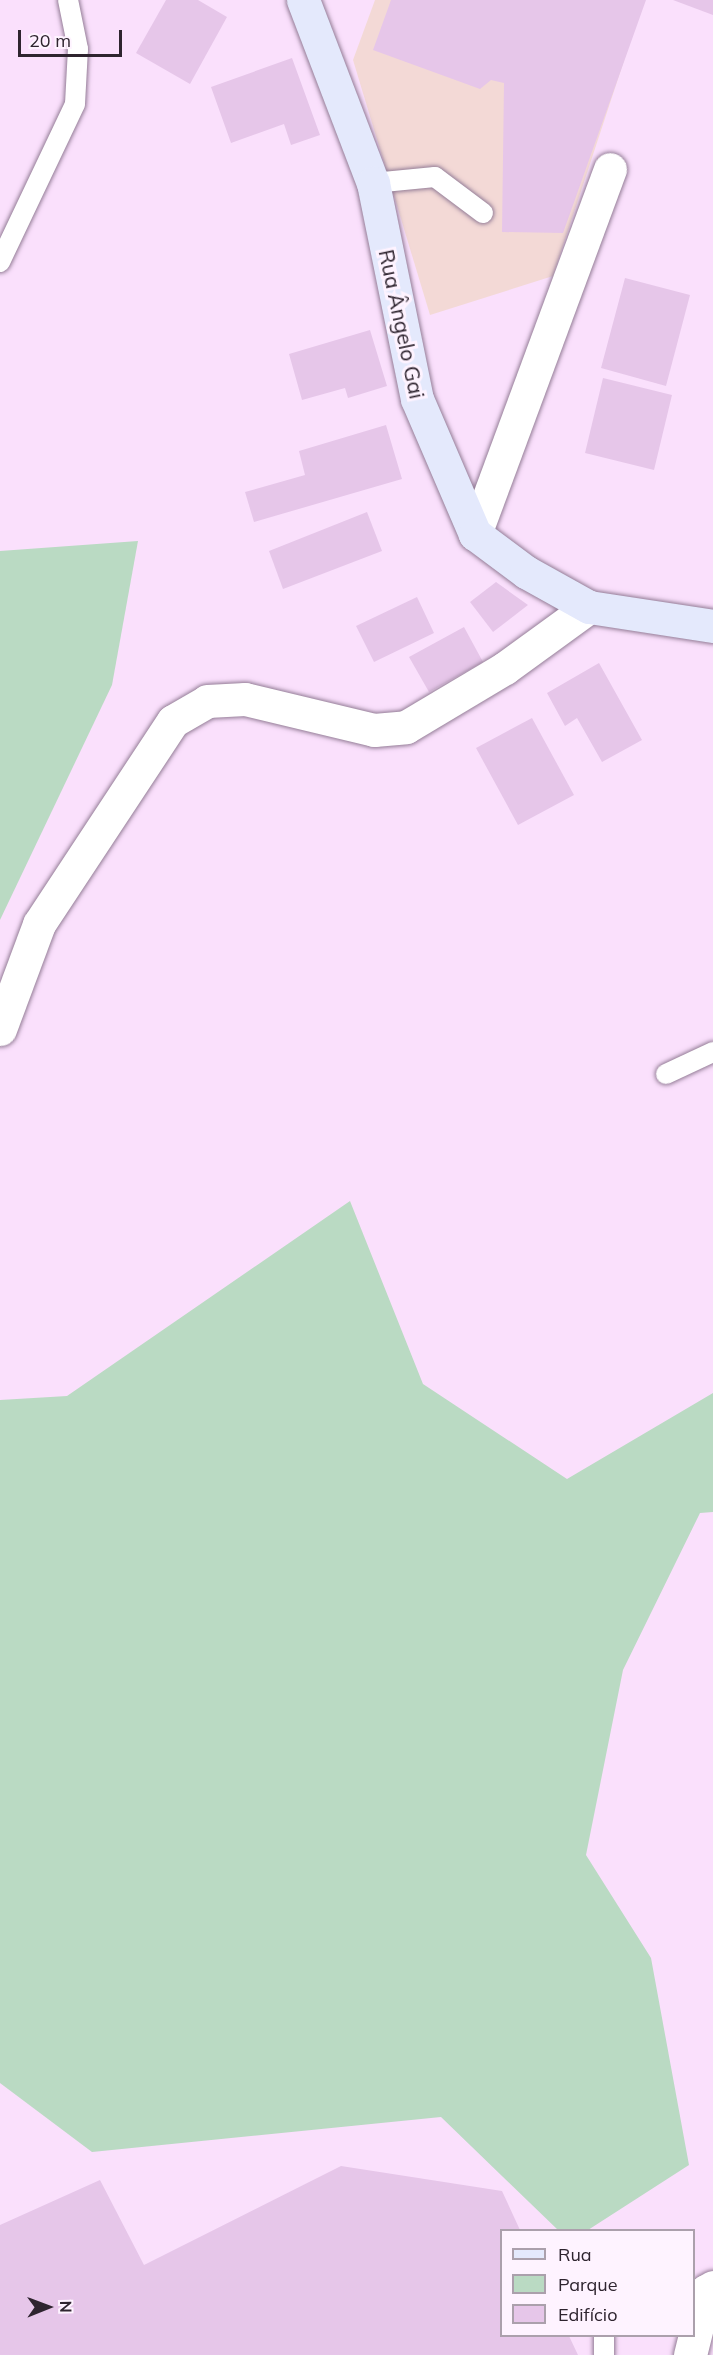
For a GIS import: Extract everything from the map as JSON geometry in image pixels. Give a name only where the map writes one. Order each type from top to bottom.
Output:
[{"type":"street","name":"Rua Ângelo Gai","points":[[303,0],[373,183],[417,399],[476,534],[526,572],[589,607],[713,626]]},
{"type":"street","points":[[476,534],[610,169]]},
{"type":"street","points":[[0,1029],[39,924],[173,721],[207,701],[244,699],[374,730],[406,726],[505,668],[589,607]]},
{"type":"street","points":[[695,2332],[704,2290]]},
{"type":"street","points":[[690,2355],[694,2337]]},
{"type":"lane","points":[[0,262],[75,104],[78,49],[68,0]]},
{"type":"lane","points":[[373,183],[435,177],[483,213]]},
{"type":"lane","points":[[666,1074],[713,1052]]},
{"type":"lane","points":[[604,2337],[604,2355]]},
{"type":"shaded area","points":[[375,0],[644,0],[553,276],[430,315],[353,60]]},
{"type":"green space","points":[[138,541],[112,685],[0,920],[0,551]]},
{"type":"green space","points":[[350,1201],[423,1384],[567,1479],[713,1393],[713,1512],[700,1513],[623,1670],[586,1855],[651,1958],[689,2165],[590,2229],[557,2229],[441,2117],[92,2152],[0,2083],[0,1400],[67,1396]]},
{"type":"building","points":[[166,0],[198,0],[227,17],[190,84],[136,53]]},
{"type":"building","points":[[391,0],[646,0],[563,233],[502,232],[504,83],[491,80],[480,89],[373,50]]},
{"type":"building","points":[[673,0],[713,0],[713,15]]},
{"type":"building","points":[[292,58],[320,135],[291,145],[284,124],[231,143],[211,87]]},
{"type":"building","points":[[625,278],[690,295],[666,386],[601,368]]},
{"type":"building","points":[[370,330],[387,386],[348,398],[345,388],[302,400],[289,354]]},
{"type":"building","points":[[603,378],[672,395],[654,470],[585,453]]},
{"type":"building","points":[[386,425],[402,479],[254,522],[245,492],[305,475],[299,451]]},
{"type":"building","points":[[367,512],[382,551],[283,589],[269,551]]},
{"type":"building","points":[[496,582],[528,605],[493,632],[470,602]]},
{"type":"building","points":[[417,597],[434,633],[374,662],[356,626]]},
{"type":"building","points":[[464,627],[483,662],[429,692],[409,657]]},
{"type":"building","points":[[599,663],[642,740],[602,762],[577,718],[565,726],[547,693]]},
{"type":"building","points":[[532,718],[574,795],[518,825],[476,748]]},
{"type":"building","points":[[341,2166],[502,2191],[520,2229],[500,2229],[500,2337],[569,2337],[578,2355],[0,2355],[0,2225],[100,2180],[144,2265]]}]
